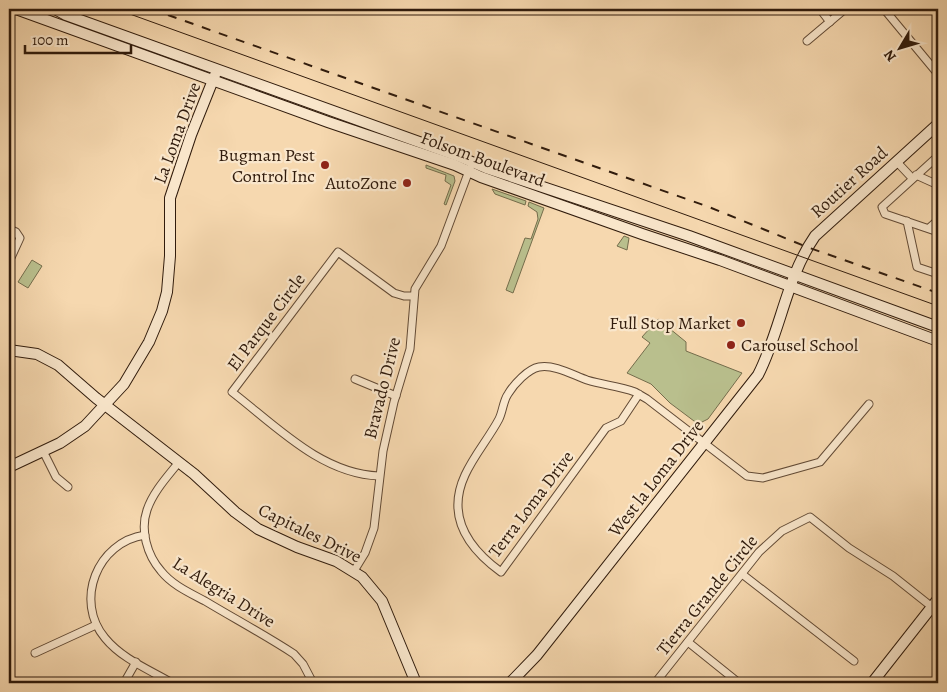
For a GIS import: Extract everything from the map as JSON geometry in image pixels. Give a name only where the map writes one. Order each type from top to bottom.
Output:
[{"type":"main road","name":"Folsom Boulevard","points":[[16,9],[214,80],[471,167],[549,190],[689,236],[938,327]]},
{"type":"main road","name":"Folsom Boulevard","points":[[55,9],[66,15],[218,70],[642,234],[720,260],[938,341]]},
{"type":"main road","name":"La Loma Drive","points":[[9,467],[79,431],[124,384],[138,363],[160,318],[169,272],[170,198],[191,135],[218,70]]},
{"type":"main road","name":"Routier Road","points":[[795,274],[804,253],[815,236],[938,124]]},
{"type":"main road","points":[[642,234],[649,230],[675,237],[689,236]]},
{"type":"main road","name":"West la Loma Drive","points":[[510,683],[537,655],[758,375],[774,340],[795,274]]},
{"type":"main road","points":[[911,331],[925,329],[938,333]]},
{"type":"main road","name":"Capitales Drive","points":[[9,350],[27,352],[52,361],[179,462],[235,512],[258,529],[278,539],[336,561],[354,571],[369,583],[382,601],[416,683]]},
{"type":"main road","points":[[873,683],[938,599]]},
{"type":"street","points":[[820,9],[830,22]]},
{"type":"street","points":[[807,41],[845,9]]},
{"type":"street","points":[[884,9],[937,71]]},
{"type":"street","points":[[938,156],[882,207],[885,214],[938,232]]},
{"type":"street","points":[[896,161],[914,177],[938,185]]},
{"type":"street","name":"Bravado Drive","points":[[354,571],[365,553],[374,528],[379,476],[396,396],[410,349],[413,296],[419,279],[436,257],[441,246],[471,167]]},
{"type":"street","points":[[929,228],[938,220]]},
{"type":"street","points":[[907,221],[917,267],[938,274]]},
{"type":"street","points":[[9,229],[16,232],[20,238],[9,262]]},
{"type":"street","name":"El Parque Circle","points":[[379,476],[368,475],[322,460],[232,392],[338,252],[394,292],[404,296],[413,296]]},
{"type":"street","name":"Terra Loma Drive","points":[[639,394],[621,420],[606,428],[501,572],[482,558],[463,531],[458,510],[460,489],[466,473],[500,418],[508,394],[530,370],[550,367],[588,380],[626,388],[639,394],[747,476],[763,478],[820,462],[869,404]]},
{"type":"street","points":[[355,379],[396,396]]},
{"type":"street","points":[[43,451],[56,477],[68,487]]},
{"type":"street","name":"La Alegria Drive","points":[[179,462],[150,503],[144,522],[145,535],[151,556],[167,577],[294,654],[304,664],[313,683]]},
{"type":"street","name":"Tierra Grande Circle","points":[[656,683],[772,539],[810,517],[849,548],[893,576],[932,608]]},
{"type":"street","points":[[145,535],[131,538],[107,555],[96,572],[91,598],[96,625],[112,646],[172,683]]},
{"type":"street","points":[[742,574],[854,661]]},
{"type":"street","points":[[35,653],[96,625]]},
{"type":"street","points":[[688,642],[740,683]]},
{"type":"street","points":[[124,683],[136,662]]},
{"type":"green space","points":[[426,165],[454,176],[455,181],[446,205],[444,204],[451,185],[445,181],[446,175],[426,168]]},
{"type":"green space","points":[[492,189],[526,201],[525,205],[495,194]]},
{"type":"green space","points":[[529,202],[544,208],[513,293],[506,290],[525,238],[531,239],[538,219],[537,212],[528,206]]},
{"type":"green space","points":[[624,236],[629,238],[627,250],[617,246]]},
{"type":"green space","points":[[32,260],[42,266],[28,288],[18,282]]},
{"type":"green space","points":[[658,319],[686,342],[686,351],[742,373],[708,419],[698,424],[670,403],[651,384],[627,373],[650,343],[642,337]]},
{"type":"tram line","points":[[116,9],[938,306]]},
{"type":"railway","points":[[151,9],[709,207],[807,247],[938,293]]},
{"type":"place","name":"Bugman Pest Control Inc","points":[[325,165]]},
{"type":"place","name":"AutoZone","points":[[407,183]]},
{"type":"place","name":"Full Stop Market","points":[[741,323]]},
{"type":"place","name":"Carousel School","points":[[731,345]]}]
